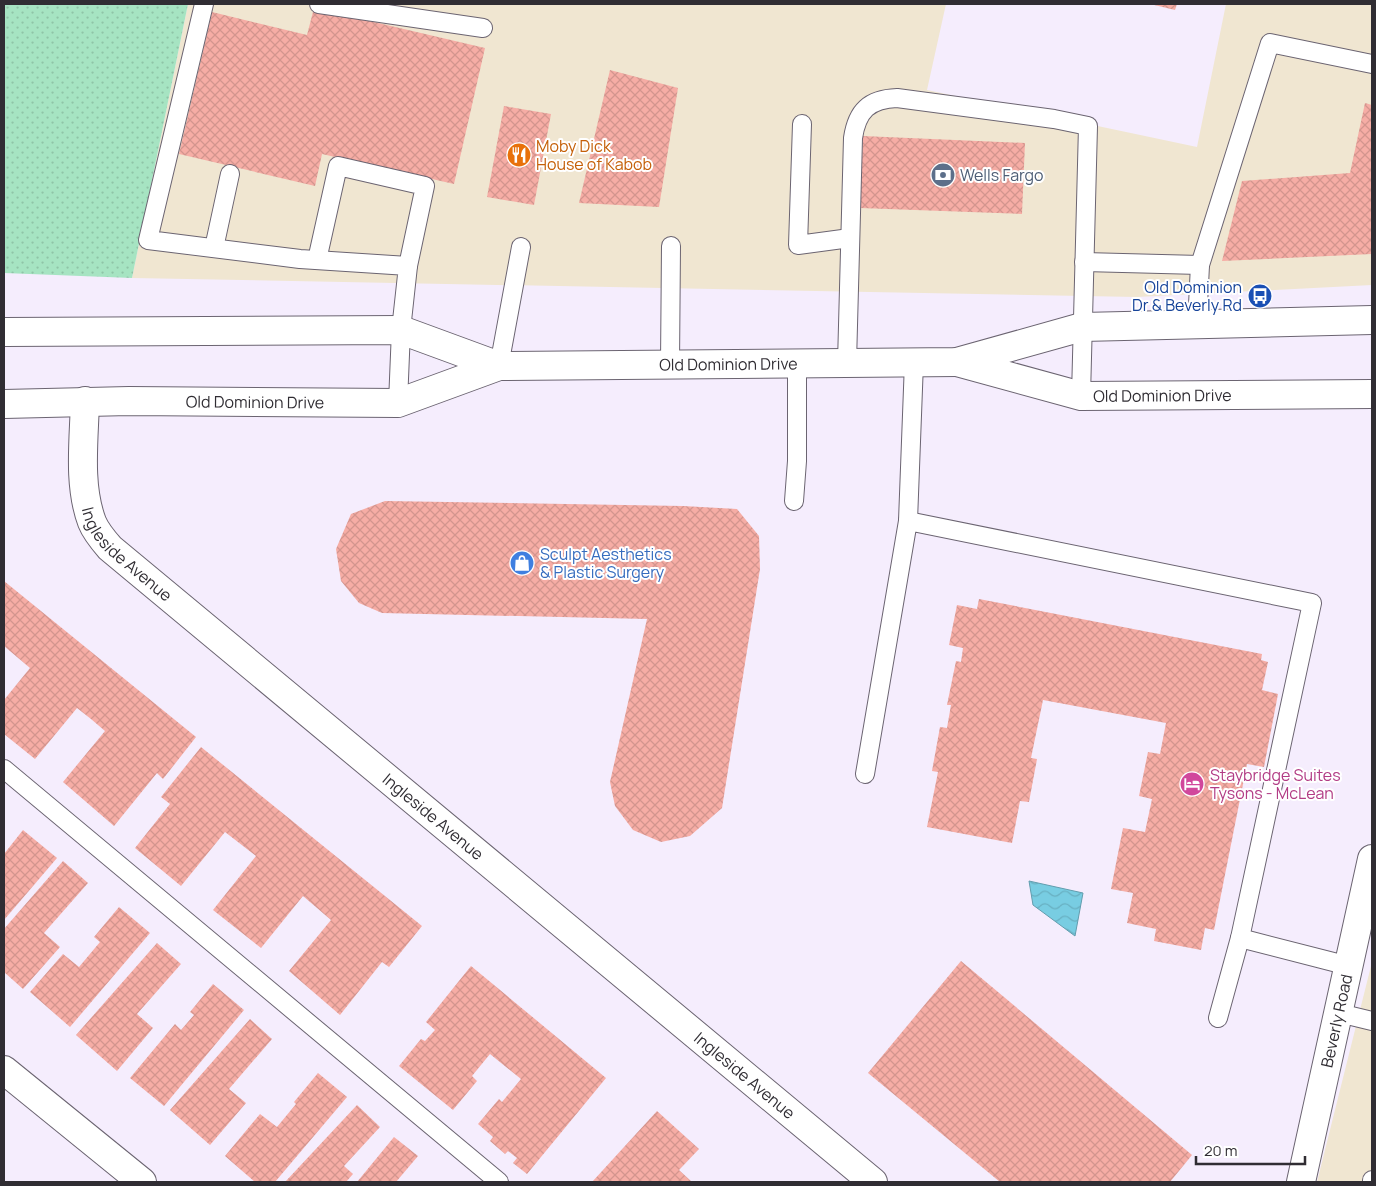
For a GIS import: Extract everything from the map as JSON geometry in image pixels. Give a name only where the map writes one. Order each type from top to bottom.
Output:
[{"type":"main road","name":"Old Dominion Drive","points":[[958,362],[1082,327],[1372,320]]},
{"type":"main road","name":"Old Dominion Drive","points":[[4,332],[401,330],[499,366]]},
{"type":"main road","name":"Old Dominion Drive","points":[[4,404],[85,401],[398,403],[499,366],[914,362],[958,362],[1081,396],[1372,394]]},
{"type":"main road","name":"Ingleside Avenue","points":[[85,401],[84,462],[86,494],[93,523],[100,536],[110,548],[873,1182]]},
{"type":"main road","name":"Beverly Road","points":[[1301,1182],[1372,859]]},
{"type":"main road","points":[[4,1070],[142,1182]]},
{"type":"lane","points":[[204,4],[148,240],[317,260],[408,266]]},
{"type":"lane","points":[[318,4],[483,28]]},
{"type":"lane","points":[[1197,325],[1200,265],[1270,43],[1372,64]]},
{"type":"lane","points":[[847,363],[850,238],[855,126],[858,116],[873,102],[884,98],[897,98],[1054,119],[1088,126],[1081,396]]},
{"type":"lane","points":[[802,124],[798,245],[850,238]]},
{"type":"lane","points":[[317,260],[338,166],[425,186],[408,266],[401,330],[398,403]]},
{"type":"lane","points":[[214,248],[230,174]]},
{"type":"lane","points":[[670,364],[671,246]]},
{"type":"lane","points":[[499,366],[521,247]]},
{"type":"lane","points":[[1084,262],[1200,265]]},
{"type":"lane","points":[[864,774],[908,520],[914,362]]},
{"type":"lane","points":[[794,501],[797,461],[797,363]]},
{"type":"lane","points":[[908,520],[1312,603],[1240,938],[1218,1018]]},
{"type":"lane","points":[[4,769],[499,1182]]},
{"type":"lane","points":[[1240,938],[1349,966]]},
{"type":"lane","points":[[1338,1012],[1372,1021]]},
{"type":"shaded area","points":[[188,4],[946,4],[927,90],[1197,147],[1226,4],[1372,4],[1372,285],[1137,297],[132,278]]},
{"type":"shaded area","points":[[1372,962],[1372,1182],[1317,1182]]},
{"type":"green space","points":[[4,4],[188,4],[132,278],[4,273]]},
{"type":"water","points":[[1029,881],[1083,893],[1075,936],[1033,905]]},
{"type":"building","points":[[1150,4],[1177,4],[1175,10]]},
{"type":"building","points":[[314,8],[485,48],[454,184],[322,154],[315,186],[179,154],[212,12],[307,35]]},
{"type":"building","points":[[610,70],[678,88],[659,207],[579,203]]},
{"type":"building","points":[[1365,103],[1372,105],[1372,254],[1222,261],[1242,181],[1350,173]]},
{"type":"building","name":"Moby Dick House of Kabob","points":[[504,106],[551,114],[534,205],[487,197]]},
{"type":"building","name":"Wells Fargo","points":[[863,136],[1025,143],[1022,214],[860,208]]},
{"type":"building","points":[[385,501],[683,506],[737,509],[759,536],[760,569],[722,808],[690,836],[661,842],[633,830],[615,806],[610,782],[647,619],[382,613],[359,603],[341,581],[336,549],[351,514]]},
{"type":"building","points":[[4,581],[196,737],[163,779],[157,773],[114,826],[63,782],[105,731],[91,719],[77,708],[35,759],[4,734],[4,700],[30,668],[4,646]]},
{"type":"building","name":"Staybridge Suites Tysons - McLean","points":[[979,599],[1262,654],[1261,660],[1268,662],[1262,690],[1278,694],[1264,767],[1247,764],[1214,930],[1205,928],[1201,950],[1154,941],[1156,929],[1127,923],[1133,893],[1111,889],[1123,828],[1145,832],[1152,799],[1139,796],[1148,752],[1160,754],[1166,723],[1043,700],[1031,758],[1037,759],[1029,802],[1020,801],[1012,843],[927,827],[938,772],[932,771],[940,727],[947,728],[951,705],[947,705],[956,661],[961,662],[963,648],[949,645],[957,605],[977,609]]},
{"type":"building","points":[[201,747],[422,926],[389,967],[382,962],[340,1015],[289,971],[331,920],[303,896],[261,948],[213,910],[256,856],[225,832],[181,886],[135,848],[170,804],[161,797]]},
{"type":"building","points":[[23,830],[57,858],[4,920],[4,854]]},
{"type":"building","points":[[63,861],[88,883],[44,933],[60,947],[23,989],[4,972],[4,929]]},
{"type":"building","points":[[119,907],[150,933],[70,1027],[30,992],[63,954],[79,967],[100,942],[94,937]]},
{"type":"building","points":[[157,943],[181,964],[137,1014],[153,1028],[117,1071],[76,1035]]},
{"type":"building","points":[[961,961],[1192,1155],[1170,1182],[1000,1182],[868,1073]]},
{"type":"building","points":[[471,966],[606,1078],[527,1174],[513,1163],[517,1158],[508,1151],[505,1154],[490,1141],[493,1137],[478,1124],[499,1099],[502,1102],[521,1079],[490,1054],[472,1076],[477,1081],[453,1110],[399,1066],[421,1039],[425,1041],[435,1030],[426,1022]]},
{"type":"building","points":[[213,984],[244,1010],[164,1106],[130,1078],[175,1024],[181,1030],[194,1015],[190,1012]]},
{"type":"building","points":[[250,1019],[272,1039],[229,1089],[246,1103],[210,1145],[170,1110]]},
{"type":"building","points":[[318,1073],[347,1097],[275,1182],[255,1182],[225,1156],[260,1114],[277,1127],[296,1104],[294,1102]]},
{"type":"building","points":[[357,1105],[380,1127],[344,1166],[353,1174],[346,1182],[285,1182]]},
{"type":"building","points":[[657,1111],[699,1149],[679,1170],[692,1182],[592,1182]]},
{"type":"building","points":[[394,1137],[418,1156],[396,1182],[357,1182]]},
{"type":"place","name":"Moby Dick House of Kabob","points":[[519,155]]},
{"type":"place","name":"Wells Fargo","points":[[943,175]]},
{"type":"place","name":"Old Dominion Dr & Beverly Rd","points":[[1260,296]]},
{"type":"place","name":"Sculpt Aesthetics & Plastic Surgery","points":[[522,563]]},
{"type":"place","name":"Staybridge Suites Tysons - McLean","points":[[1192,784]]}]
